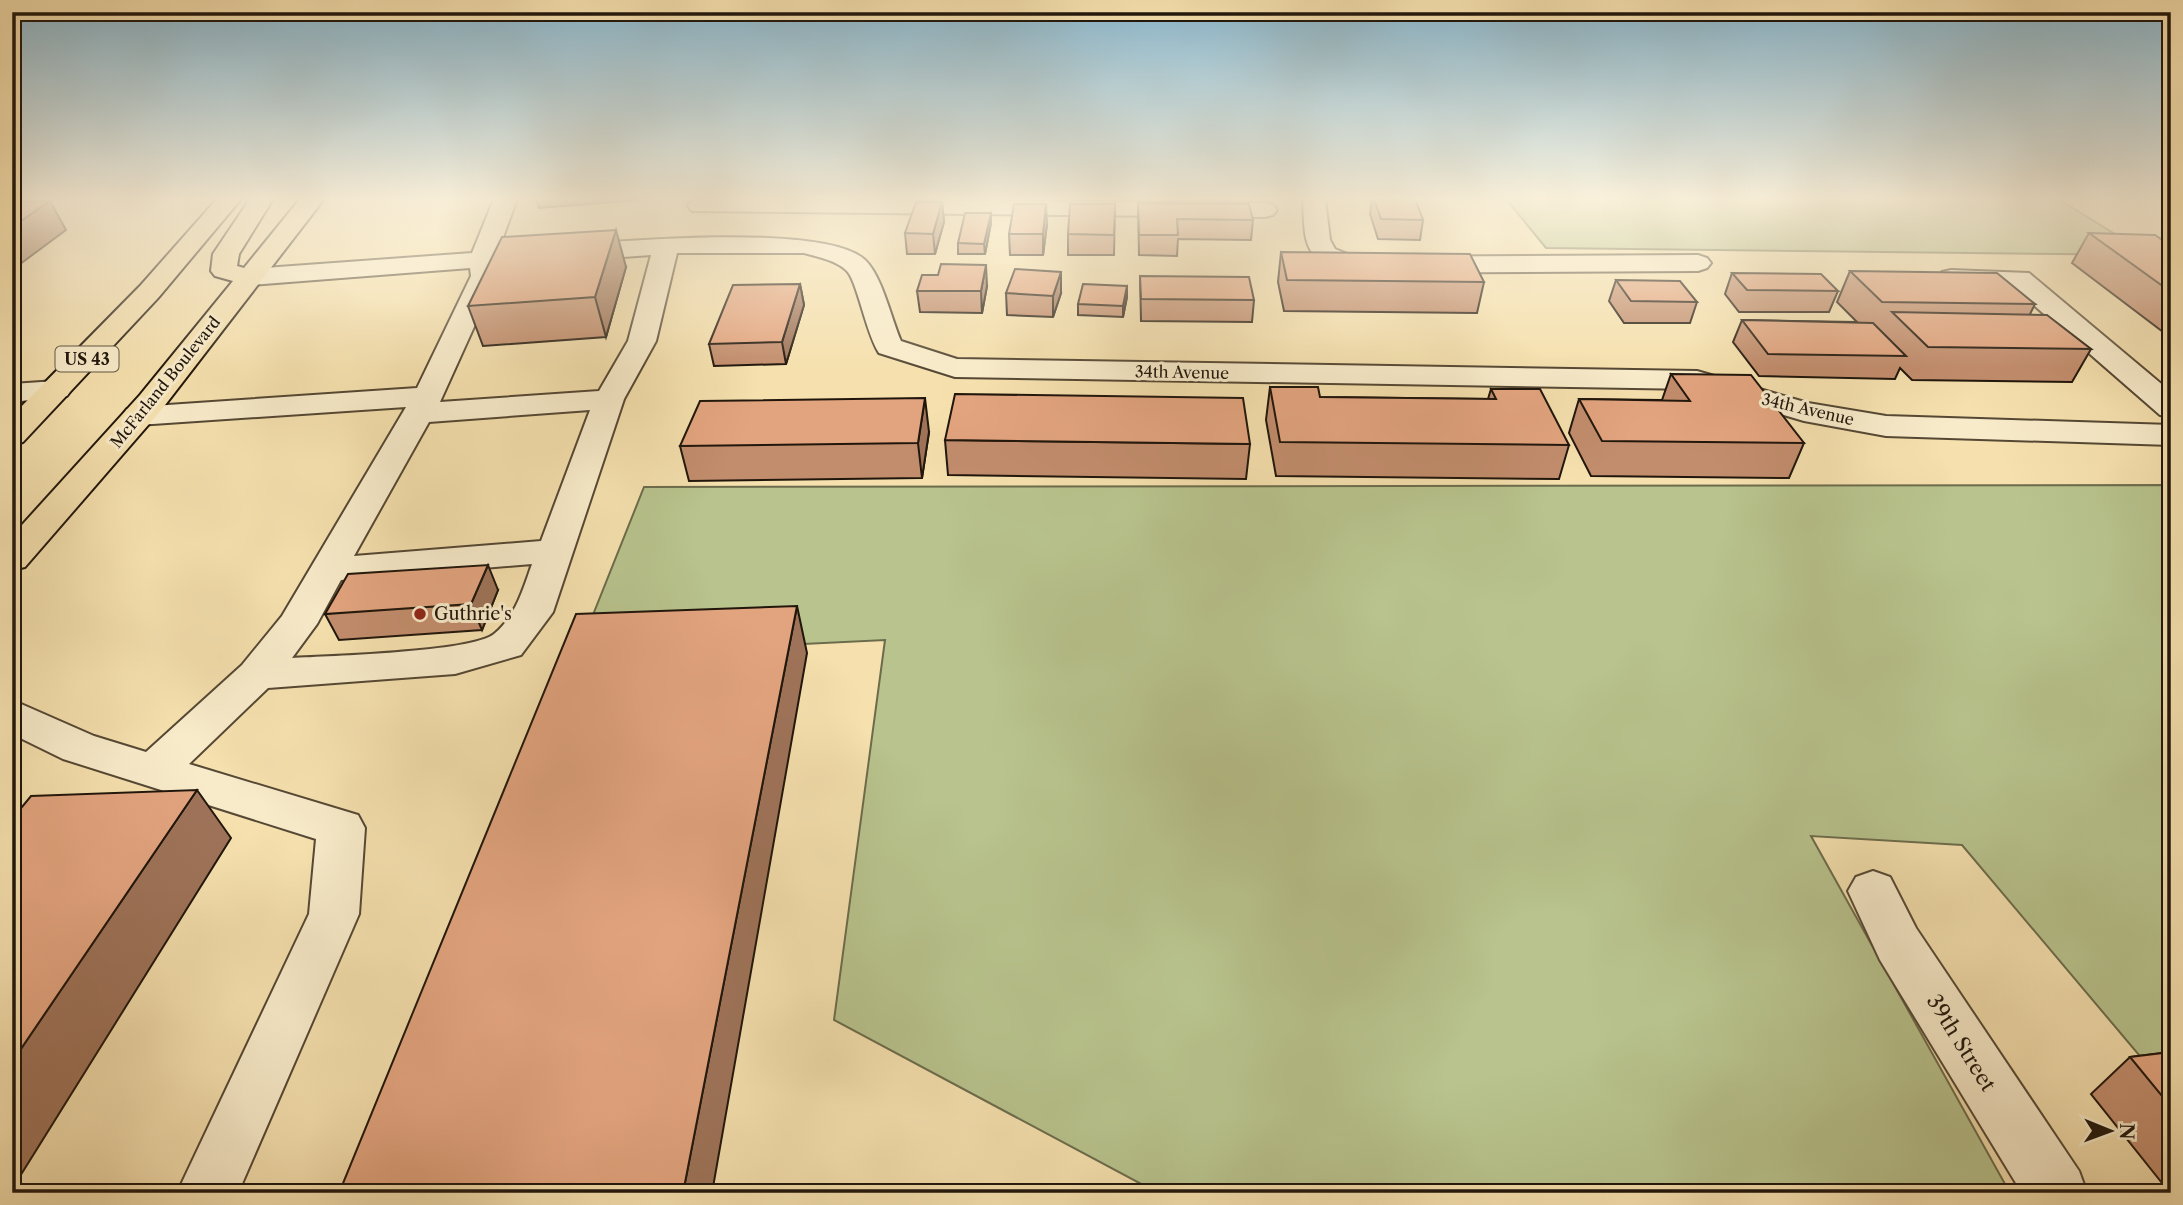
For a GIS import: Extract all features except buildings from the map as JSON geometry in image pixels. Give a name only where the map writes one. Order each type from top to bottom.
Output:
[{"type":"highway","name":"US 43","points":[[12,435],[181,255]]},
{"type":"highway","points":[[226,255],[224,271],[251,277]]},
{"type":"highway","name":"McFarland Boulevard","points":[[12,559],[138,416],[268,255]]},
{"type":"street","points":[[154,771],[257,675],[297,624],[424,404],[484,276],[483,255]]},
{"type":"street","points":[[251,277],[535,255]]},
{"type":"street","points":[[257,675],[455,660],[507,645],[534,612],[609,399],[642,341],[664,255]]},
{"type":"street","name":"34th Avenue","points":[[865,255],[866,279],[874,310],[889,347],[955,368],[1697,380],[1804,412],[1886,426],[2171,435]]},
{"type":"street","points":[[1327,255],[1351,265],[1699,263]]},
{"type":"street","points":[[1930,277],[2020,279],[2171,408]]},
{"type":"street","points":[[12,393],[56,390]]},
{"type":"street","points":[[138,416],[609,399]]},
{"type":"street","points":[[328,570],[556,551]]},
{"type":"street","points":[[12,715],[79,748],[341,828],[334,914],[207,1193]]},
{"type":"street","name":"39th Street","points":[[1873,891],[1898,944],[2057,1193]]},
{"type":"green space","points":[[2171,485],[2171,1093],[1962,845],[1811,836],[2010,1193],[1158,1193],[834,1020],[885,640],[577,655],[644,487]]},
{"type":"place","name":"Guthrie's","points":[[420,614]]}]
